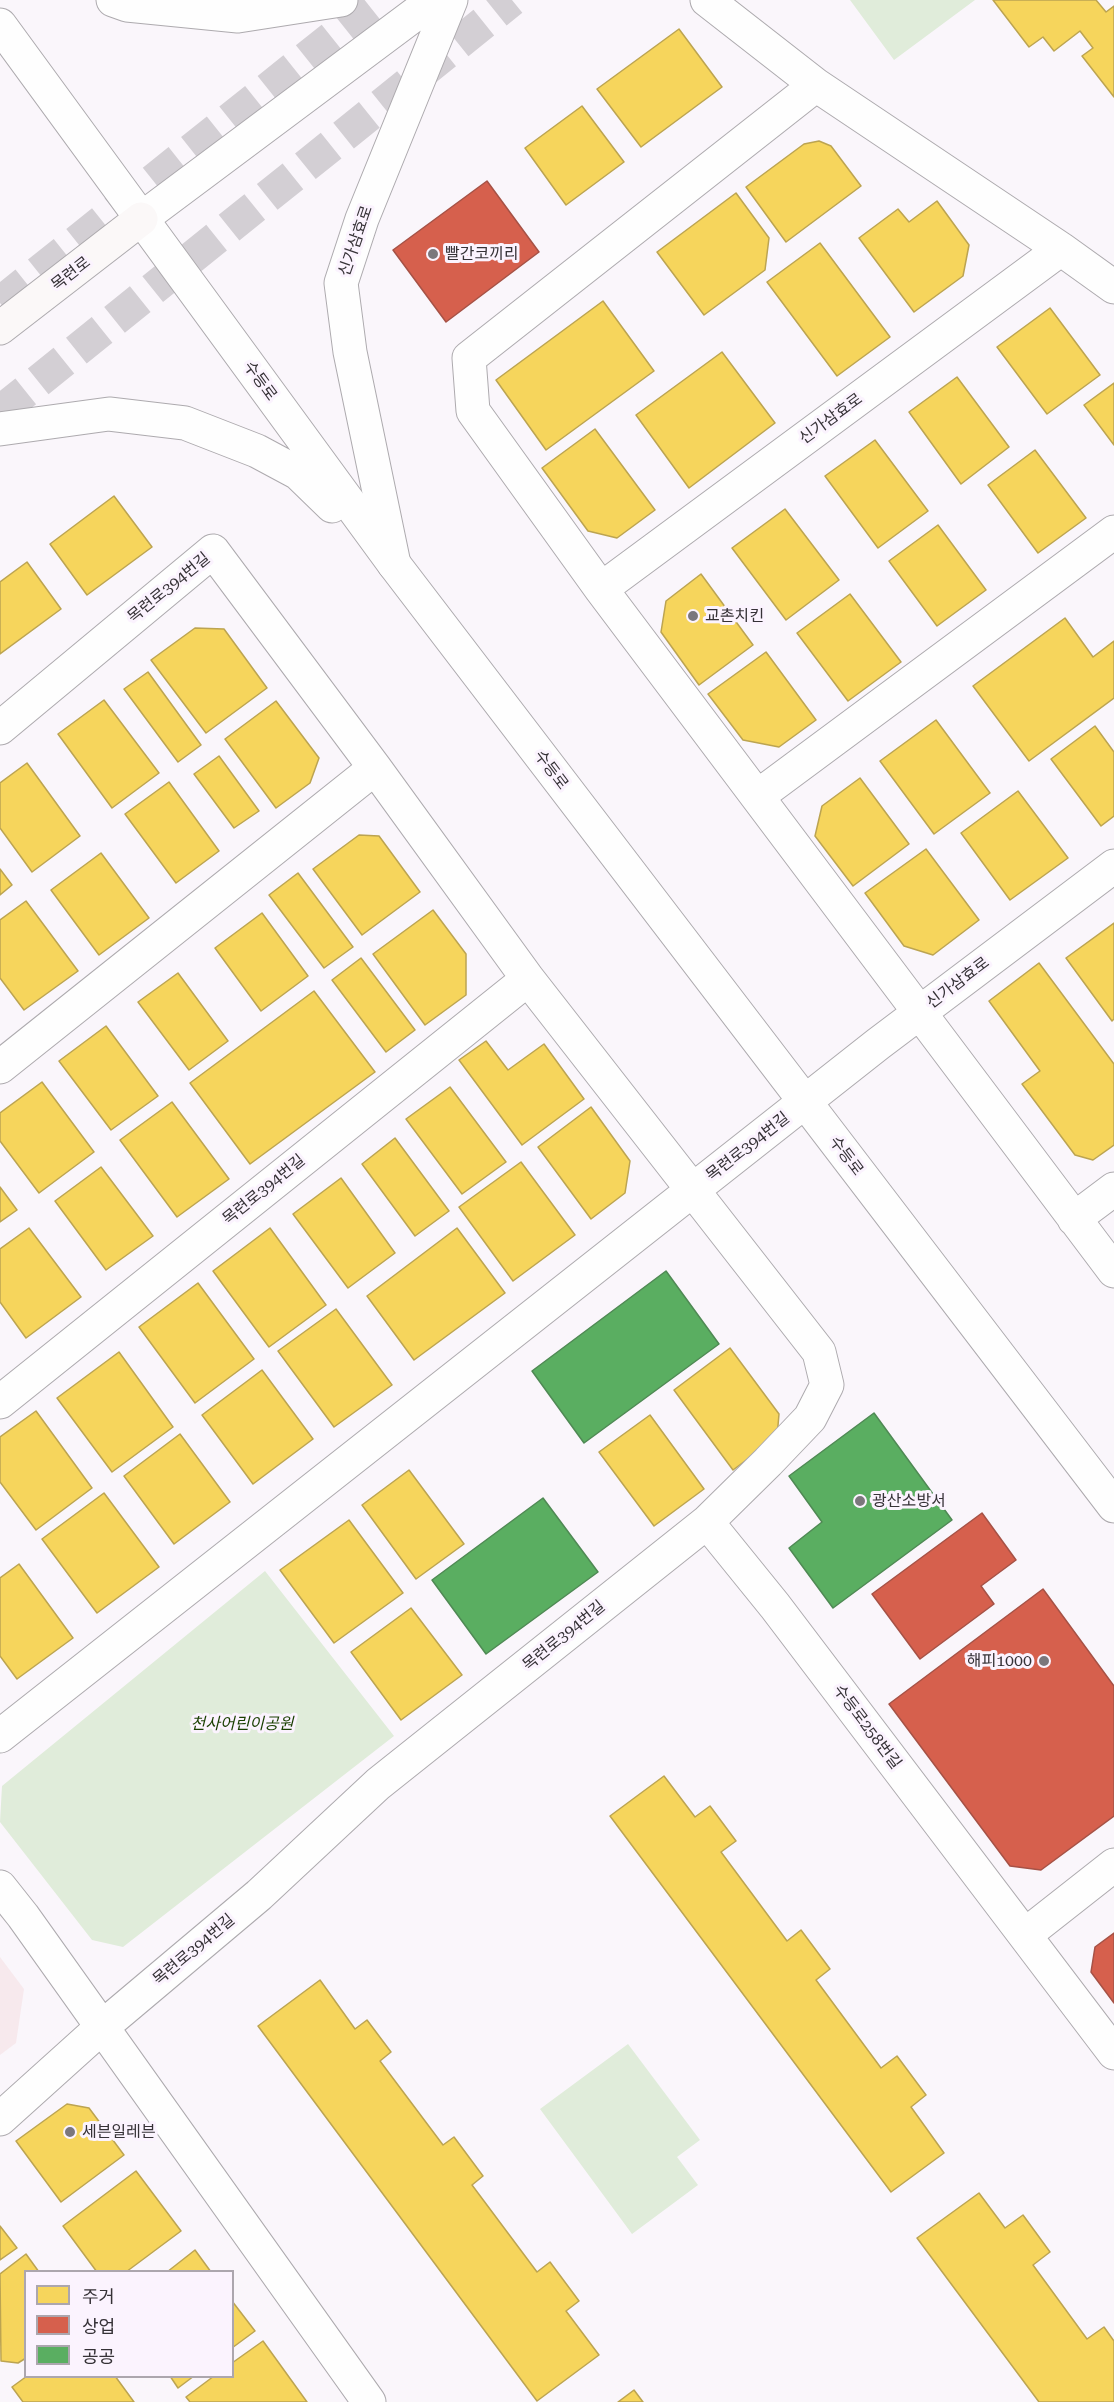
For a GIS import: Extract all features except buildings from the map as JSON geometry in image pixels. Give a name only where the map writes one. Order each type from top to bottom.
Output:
[{"type":"main road","name":"목련로","points":[[0,328],[141,219]]},
{"type":"street","points":[[113,0],[127,4],[238,16],[341,0]]},
{"type":"street","points":[[141,219],[434,0]]},
{"type":"street","name":"신가삼효로","points":[[394,564],[350,352],[341,283],[362,219],[451,0]]},
{"type":"street","points":[[707,0],[816,85],[1114,287]]},
{"type":"street","name":"수등로","points":[[0,25],[394,564],[1114,1506]]},
{"type":"street","points":[[816,85],[469,358],[473,411],[601,589],[1114,1271]]},
{"type":"street","name":"신가삼효로","points":[[601,589],[1061,249]]},
{"type":"street","points":[[0,429],[109,414],[185,423],[257,451],[298,473],[394,564]]},
{"type":"street","points":[[758,796],[1114,532]]},
{"type":"street","name":"목련로394번길","points":[[0,728],[213,551],[375,768],[528,979],[819,1352],[827,1385],[810,1418],[707,1522],[378,1784],[259,1895],[101,2028],[0,2119]]},
{"type":"street","points":[[0,1067],[375,768]]},
{"type":"street","name":"신가삼효로","points":[[805,1103],[920,1011],[1114,866]]},
{"type":"street","name":"목련로394번길","points":[[0,1402],[528,979]]},
{"type":"street","name":"목련로394번길","points":[[0,1736],[805,1103]]},
{"type":"street","points":[[1074,1219],[1114,1189]]},
{"type":"street","name":"수등로258번길","points":[[707,1522],[776,1606],[1114,2053]]},
{"type":"street","points":[[1025,1935],[1114,1865]]},
{"type":"street","points":[[0,1887],[23,1916],[369,2402]]},
{"type":"shaded area","points":[[0,1957],[24,1989],[16,2043],[0,2055]]},
{"type":"green space","points":[[850,0],[975,0],[894,60]]},
{"type":"green space","name":"천사어린이공원","points":[[265,1571],[394,1736],[123,1947],[92,1940],[0,1822],[2,1786]]},
{"type":"green space","points":[[628,2044],[700,2140],[677,2157],[698,2185],[632,2234],[540,2109]]},
{"type":"tunnel","points":[[0,303],[379,0]]},
{"type":"tunnel","points":[[0,412],[512,0]]},
{"type":"place","name":"빨간코끼리","points":[[433,254]]},
{"type":"place","name":"교촌치킨","points":[[693,616]]},
{"type":"place","name":"광산소방서","points":[[860,1501]]},
{"type":"place","name":"해피1000","points":[[1044,1661]]},
{"type":"place","name":"세븐일레븐","points":[[70,2132]]}]
